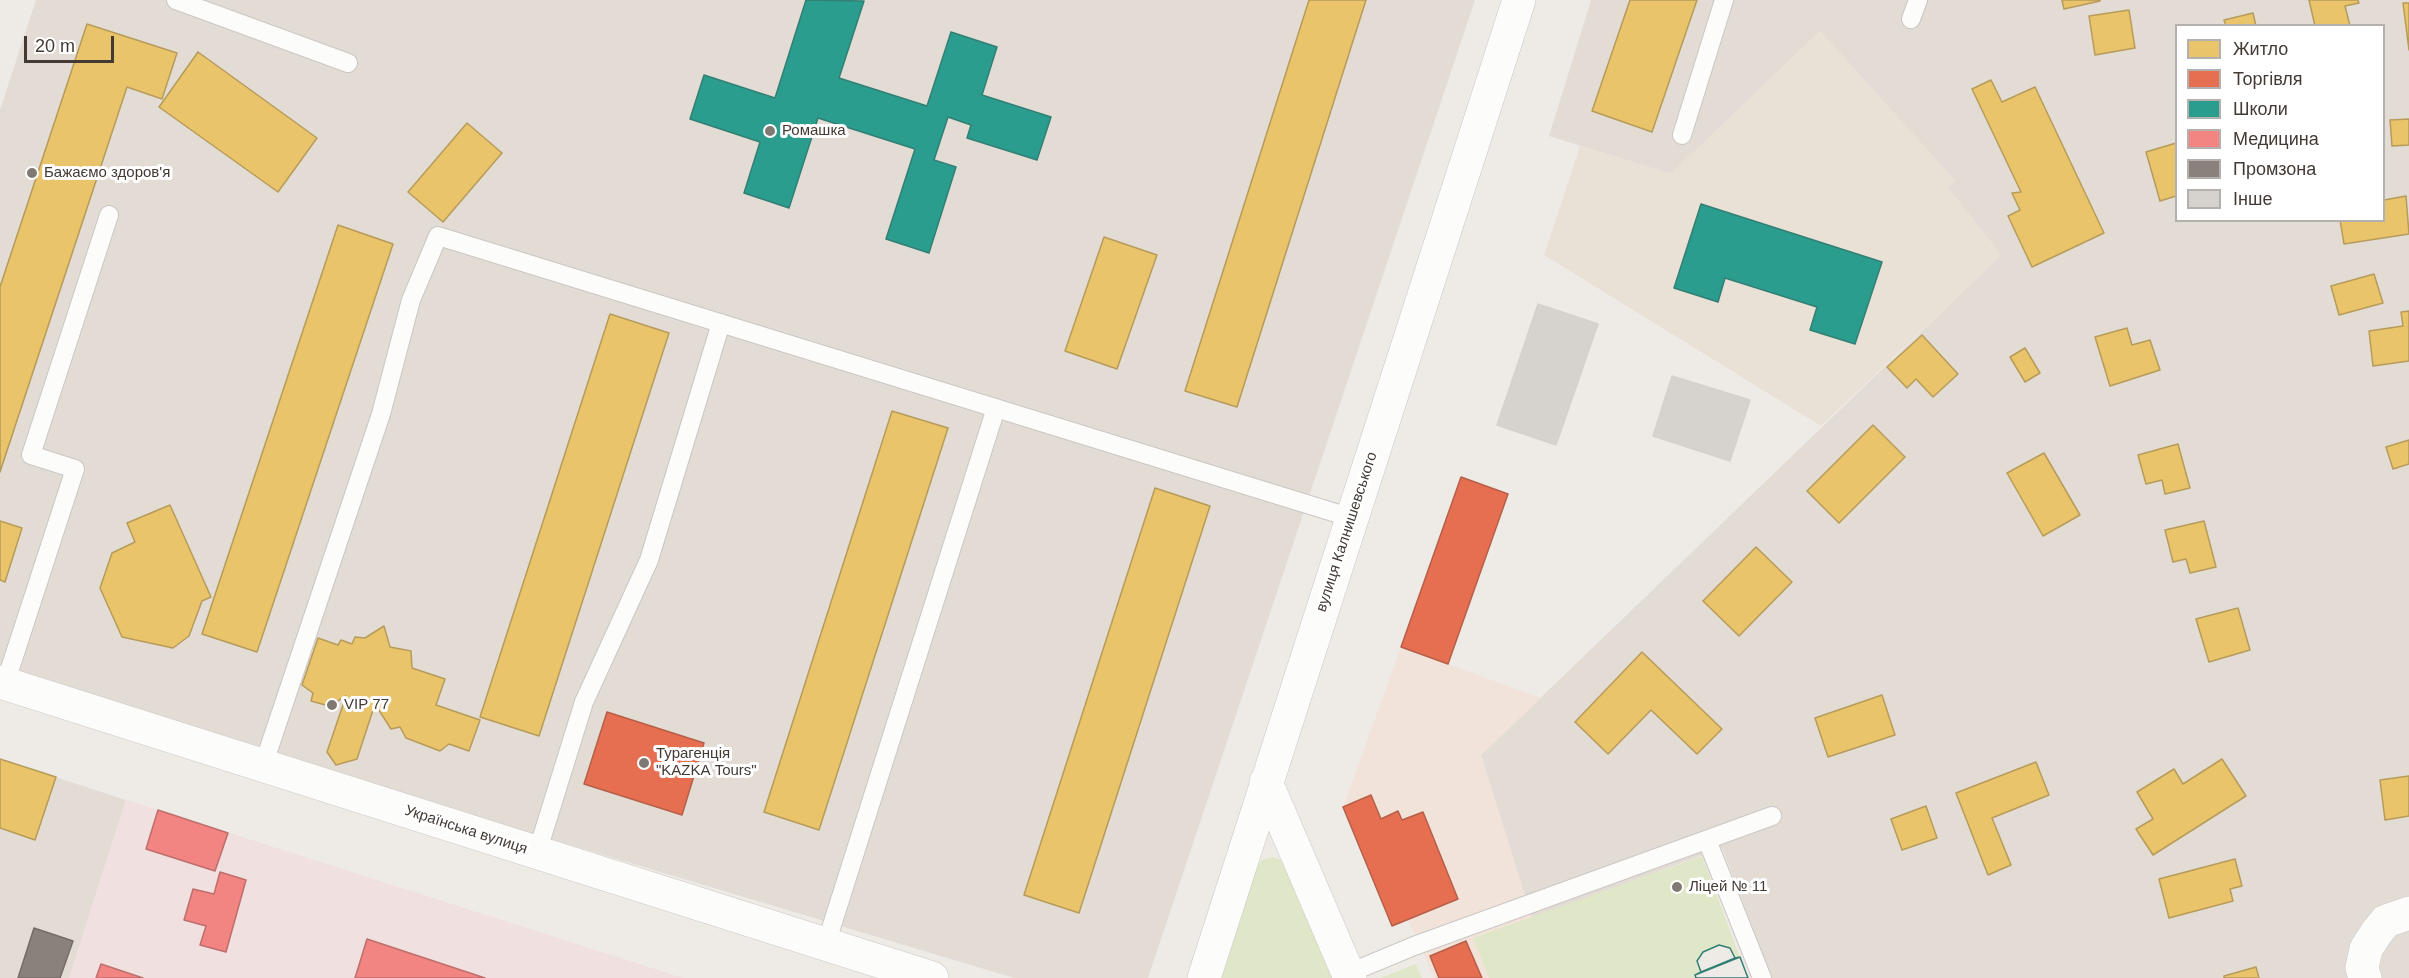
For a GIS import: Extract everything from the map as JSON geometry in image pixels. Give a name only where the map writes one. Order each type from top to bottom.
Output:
[{"type":"street","name":"вулиця Калнишевського","points":[[1204,978],[1519,0]]},
{"type":"street","name":"Українська вулиця","points":[[3,683],[932,978]]},
{"type":"street","points":[[1266,782],[1349,976]]},
{"type":"street","points":[[2365,978],[2362,968],[2366,949],[2377,932],[2386,921],[2409,913]]},
{"type":"lane","points":[[176,0],[348,63]]},
{"type":"lane","points":[[1682,135],[1724,0]]},
{"type":"lane","points":[[1911,18],[1918,0]]},
{"type":"lane","points":[[3,683],[75,470],[31,455],[109,215]]},
{"type":"lane","points":[[263,766],[381,414],[411,300],[438,236],[1352,518]]},
{"type":"lane","points":[[537,853],[584,702],[648,560],[722,323]]},
{"type":"lane","points":[[826,944],[996,408]]},
{"type":"lane","points":[[1349,976],[1414,946],[1772,816]]},
{"type":"lane","points":[[1707,840],[1762,978]]},
{"type":"shaded area","points":[[36,0],[1475,0],[1148,978],[1014,978],[0,674],[0,110]]},
{"type":"shaded area","points":[[1591,0],[2409,0],[2409,978],[1772,978],[1722,848],[1532,918],[1481,755],[2001,255],[1948,188],[1955,181],[1820,31],[1671,174],[1549,136]]},
{"type":"shaded area","points":[[1820,31],[1956,181],[1948,188],[2001,255],[1821,426],[1544,255],[1580,146],[1671,174]]},
{"type":"shaded area","points":[[1401,647],[1541,698],[1481,755],[1532,918],[1473,938],[1489,978],[1434,978],[1408,920],[1392,926],[1343,807]]},
{"type":"shaded area","points":[[0,759],[126,800],[69,978],[0,978]]},
{"type":"shaded area","points":[[126,800],[158,810],[683,978],[69,978]]},
{"type":"green space","name":"Ліцей № 11","points":[[1702,856],[1740,957],[1735,958],[1730,948],[1719,945],[1703,952],[1697,961],[1701,972],[1695,974],[1696,978],[1489,978],[1473,938]]},
{"type":"green space","points":[[1273,857],[1284,861],[1339,978],[1219,978],[1254,869],[1262,860]]},
{"type":"green space","points":[[1416,964],[1422,978],[1380,978]]},
{"type":"building: Житло","points":[[1309,0],[1366,0],[1237,407],[1185,391]]},
{"type":"building: Житло","points":[[1630,0],[1697,0],[1652,132],[1592,111]]},
{"type":"building: Житло","points":[[2062,0],[2100,0],[2100,1],[2064,9]]},
{"type":"building: Житло","points":[[2309,0],[2358,0],[2359,3],[2345,6],[2350,24],[2315,24]]},
{"type":"building: Житло","points":[[2403,3],[2409,3],[2409,50]]},
{"type":"building: Житло","points":[[2129,10],[2135,48],[2095,55],[2089,16]]},
{"type":"building: Житло","points":[[2253,13],[2256,24],[2225,24],[2224,20]]},
{"type":"building: Житло","points":[[87,24],[177,53],[162,99],[127,87],[0,472],[0,287]]},
{"type":"building: Житло","points":[[198,52],[317,138],[278,192],[159,107]]},
{"type":"building: Житло","points":[[1991,80],[2002,102],[2035,87],[2104,233],[2032,267],[2008,216],[2020,210],[2012,193],[2021,192],[1972,89]]},
{"type":"building: Житло","points":[[2409,119],[2409,145],[2392,146],[2390,120]]},
{"type":"building: Житло","points":[[467,123],[502,153],[443,222],[408,192]]},
{"type":"building: Житло","points":[[2175,143],[2175,196],[2160,201],[2146,152]]},
{"type":"building: Житло","points":[[2406,196],[2409,234],[2344,244],[2340,222],[2385,222],[2385,200]]},
{"type":"building: Житло","points":[[338,225],[393,244],[257,652],[202,634]]},
{"type":"building: Житло","points":[[1104,237],[1157,255],[1117,369],[1065,351]]},
{"type":"building: Житло","points":[[2374,274],[2383,303],[2339,315],[2331,286]]},
{"type":"building: Житло","points":[[2409,311],[2409,361],[2373,366],[2369,331],[2403,326],[2401,312]]},
{"type":"building: Житло","points":[[610,314],[669,333],[539,736],[480,717]]},
{"type":"building: Житло","points":[[2127,328],[2132,345],[2150,340],[2160,370],[2110,386],[2095,337]]},
{"type":"building: Житло","points":[[1922,335],[1958,374],[1933,397],[1916,379],[1907,388],[1887,367]]},
{"type":"building: Житло","points":[[2025,348],[2040,373],[2025,382],[2010,357]]},
{"type":"building: Житло","points":[[892,411],[948,428],[819,830],[764,812]]},
{"type":"building: Житло","points":[[1873,425],[1905,457],[1839,523],[1807,491]]},
{"type":"building: Житло","points":[[2409,440],[2409,464],[2393,469],[2386,447]]},
{"type":"building: Житло","points":[[2178,444],[2190,488],[2165,494],[2162,480],[2146,484],[2138,455]]},
{"type":"building: Житло","points":[[2044,453],[2080,515],[2043,536],[2007,473]]},
{"type":"building: Житло","points":[[1155,488],[1210,506],[1079,913],[1024,895]]},
{"type":"building: Житло","points":[[170,505],[211,597],[202,601],[189,636],[173,648],[122,637],[100,588],[112,553],[135,542],[127,523]]},
{"type":"building: Житло","points":[[0,521],[22,528],[5,582],[0,580]]},
{"type":"building: Житло","points":[[2204,521],[2216,567],[2190,573],[2186,559],[2173,562],[2165,530]]},
{"type":"building: Житло","points":[[1756,547],[1792,582],[1739,636],[1703,601]]},
{"type":"building: Житло","points":[[2238,608],[2250,650],[2209,662],[2196,619]]},
{"type":"building: Житло","points":[[384,626],[390,647],[411,651],[412,668],[445,679],[436,705],[480,720],[469,751],[449,744],[440,751],[406,738],[400,727],[391,729],[375,704],[357,759],[336,765],[327,752],[346,696],[329,706],[311,701],[313,693],[302,685],[318,638],[338,645],[341,640],[352,644],[355,637],[365,638]]},
{"type":"building: Житло","points":[[1642,652],[1722,729],[1697,754],[1651,710],[1608,754],[1575,722]]},
{"type":"building: Житло","points":[[1882,695],[1895,735],[1828,757],[1815,718]]},
{"type":"building: Житло","points":[[0,759],[56,777],[35,840],[0,828]]},
{"type":"building: Житло","points":[[2222,759],[2246,796],[2153,855],[2136,829],[2153,819],[2137,792],[2174,769],[2183,784]]},
{"type":"building: Житло","points":[[2036,762],[2049,795],[1992,818],[2011,865],[1988,875],[1956,793]]},
{"type":"building: Житло","points":[[2409,776],[2409,816],[2385,820],[2380,780]]},
{"type":"building: Житло","points":[[1926,806],[1937,838],[1902,850],[1891,819]]},
{"type":"building: Житло","points":[[2235,859],[2242,886],[2230,889],[2233,901],[2169,918],[2159,879]]},
{"type":"building: Житло","points":[[2256,967],[2259,978],[2224,978],[2224,976]]},
{"type":"building: Торгівля","points":[[1461,477],[1508,494],[1448,664],[1401,647]]},
{"type":"building: Торгівля","name":"Турагенція \"KAZKA Tours\"","points":[[607,712],[704,743],[682,815],[584,784]]},
{"type":"building: Торгівля","points":[[1371,795],[1381,819],[1398,811],[1402,820],[1423,812],[1458,899],[1392,926],[1343,807]]},
{"type":"building: Торгівля","points":[[1466,941],[1482,978],[1439,978],[1430,956]]},
{"type":"building: Школи","name":"Ромашка","points":[[806,0],[864,1],[839,78],[927,106],[951,32],[997,47],[982,95],[1051,117],[1037,160],[967,138],[971,125],[948,117],[934,160],[956,167],[929,253],[886,239],[915,149],[818,118],[789,208],[744,193],[760,142],[690,119],[704,75],[775,98]]},
{"type":"building: Школи","points":[[1701,204],[1882,262],[1855,344],[1810,330],[1817,307],[1725,278],[1718,302],[1674,288]]},
{"type":"building: Школи","points":[[1719,945],[1730,948],[1735,958],[1740,957],[1748,978],[1696,978],[1695,975],[1701,972],[1697,961],[1703,952]]},
{"type":"building: Школи","points":[[1719,945],[1730,948],[1735,958],[1701,972],[1697,961],[1703,952]]},
{"type":"building: Школи","points":[[1740,957],[1748,978],[1696,978],[1695,975]]},
{"type":"building: Медицина","points":[[158,810],[228,833],[215,871],[146,849]]},
{"type":"building: Медицина","points":[[220,872],[246,880],[226,952],[200,945],[206,926],[184,920],[193,889],[214,894]]},
{"type":"building: Медицина","points":[[367,939],[485,978],[355,978]]},
{"type":"building: Медицина","points":[[101,964],[143,978],[96,978]]},
{"type":"building: Промзона","points":[[34,928],[73,941],[60,978],[18,978]]},
{"type":"building: Інше","points":[[1538,304],[1598,324],[1556,445],[1497,425]]},
{"type":"building: Інше","points":[[1672,376],[1750,400],[1730,461],[1653,436]]},
{"type":"place","name":"Ромашка","points":[[770,131]]},
{"type":"place","name":"Бажаємо здоров'я","points":[[32,173]]},
{"type":"place","name":"VIP 77","points":[[332,705]]},
{"type":"place","name":"Турагенція \"KAZKA Tours\"","points":[[644,763]]},
{"type":"place","name":"Ліцей № 11","points":[[1677,887]]}]
